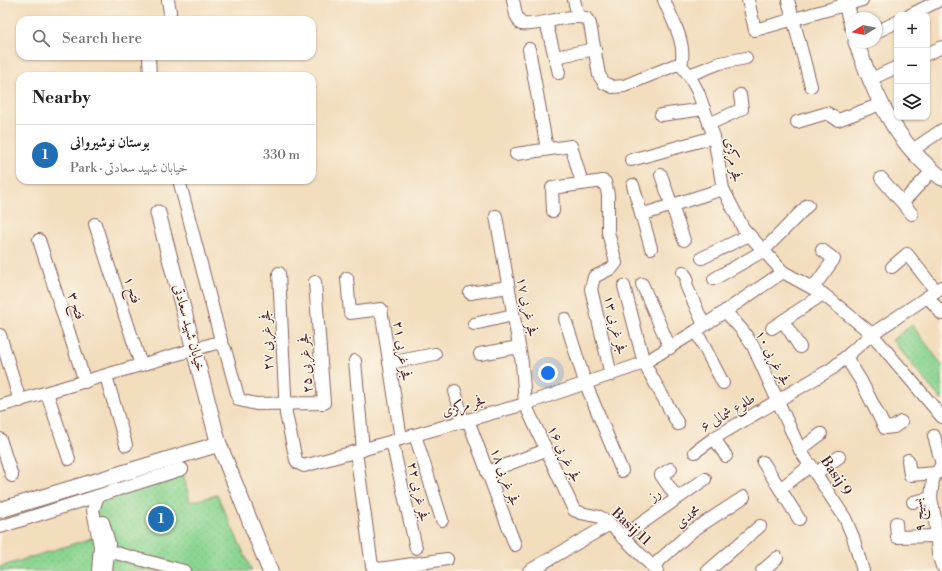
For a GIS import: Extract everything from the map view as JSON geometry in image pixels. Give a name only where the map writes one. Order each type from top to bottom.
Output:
[{"type":"main road","points":[[859,48],[869,80],[894,128],[911,150],[937,174]]},
{"type":"main road","name":"خیابان شهید سعادتی","points":[[158,213],[220,445],[270,571]]},
{"type":"main road","points":[[0,510],[220,445]]},
{"type":"street","points":[[168,0],[170,12],[169,16]]},
{"type":"street","points":[[513,0],[516,15],[521,24],[530,25],[578,16],[586,18],[590,24],[599,75],[604,83],[613,87],[624,86],[674,66],[681,65],[681,42],[664,0]]},
{"type":"street","points":[[574,0],[578,16]]},
{"type":"street","points":[[748,0],[755,30],[794,20],[845,3],[862,0]]},
{"type":"street","points":[[788,0],[811,86]]},
{"type":"street","points":[[916,12],[936,2]]},
{"type":"street","points":[[546,22],[559,73]]},
{"type":"street","points":[[882,29],[894,23]]},
{"type":"street","points":[[930,53],[942,47]]},
{"type":"street","points":[[529,49],[547,149]]},
{"type":"street","points":[[555,56],[595,49]]},
{"type":"street","points":[[690,75],[720,63],[746,58]]},
{"type":"street","points":[[149,60],[150,72]]},
{"type":"street","name":"فجر مرکزی","points":[[681,65],[690,75],[704,109],[714,137],[723,189],[743,228],[783,272],[818,291],[872,334],[942,417]]},
{"type":"street","points":[[869,80],[894,68]]},
{"type":"street","points":[[709,124],[742,109],[740,95]]},
{"type":"street","points":[[797,122],[827,113],[838,120],[881,104]]},
{"type":"street","points":[[661,115],[704,109]]},
{"type":"street","points":[[911,150],[942,130]]},
{"type":"street","points":[[631,160],[714,137]]},
{"type":"street","points":[[516,154],[571,146],[582,183]]},
{"type":"street","points":[[903,202],[937,174]]},
{"type":"street","points":[[661,175],[684,240]]},
{"type":"street","points":[[881,178],[912,214]]},
{"type":"street","name":"فجر غربی ۱۳","points":[[553,211],[552,188],[582,183],[605,182],[608,196],[608,232],[616,262],[612,268],[594,276],[591,289],[611,375]]},
{"type":"street","points":[[180,184],[219,344],[239,400],[256,404],[286,404]]},
{"type":"street","points":[[633,186],[651,248]]},
{"type":"street","points":[[641,215],[723,189]]},
{"type":"street","points":[[714,279],[763,251],[808,206]]},
{"type":"street","name":"فجر غربی ۱۷","points":[[496,216],[519,348],[525,404]]},
{"type":"street","name":"فتح ۱","points":[[95,224],[141,365]]},
{"type":"street","points":[[702,258],[749,235]]},
{"type":"street","name":"فتح ۳","points":[[39,240],[85,382]]},
{"type":"street","points":[[772,328],[783,321],[818,291],[834,260],[822,250]]},
{"type":"street","points":[[892,267],[907,254],[935,292],[942,314]]},
{"type":"street","points":[[683,272],[687,278],[686,286],[700,328],[723,383]]},
{"type":"street","name":"فجر مرکزی","points":[[286,404],[286,414],[298,463],[308,466],[525,404],[585,382],[611,375],[644,363],[670,348],[783,272]]},
{"type":"street","name":"فجر غربی ۲۷","points":[[279,274],[286,404]]},
{"type":"street","name":"فجر غربی ۲۱","points":[[347,278],[350,313],[381,309],[389,363],[396,441]]},
{"type":"street","name":"فجر غربی ۲۵","points":[[286,404],[324,403],[315,282]]},
{"type":"street","points":[[642,284],[670,348]]},
{"type":"street","points":[[624,286],[644,363],[678,424]]},
{"type":"street","points":[[470,293],[508,287]]},
{"type":"street","points":[[872,334],[935,292]]},
{"type":"street","name":"فجر غربی ۱۰","points":[[725,311],[742,330],[753,346],[778,401]]},
{"type":"street","points":[[474,324],[513,315]]},
{"type":"street","points":[[565,319],[585,382],[622,471]]},
{"type":"street","points":[[783,321],[800,347]]},
{"type":"street","points":[[0,334],[20,400]]},
{"type":"street","name":"طلوع شمالی ۶","points":[[695,452],[714,438],[833,368],[872,334]]},
{"type":"street","points":[[0,406],[219,344]]},
{"type":"street","points":[[480,354],[519,348]]},
{"type":"street","points":[[389,363],[435,354]]},
{"type":"street","points":[[846,357],[861,381],[885,428],[894,427],[901,422]]},
{"type":"street","points":[[354,362],[360,451],[372,566],[378,569],[447,559]]},
{"type":"street","points":[[106,376],[126,445]]},
{"type":"street","name":"فجر غربی ۱۸","points":[[455,391],[465,421],[487,472],[514,545]]},
{"type":"street","points":[[47,393],[69,459]]},
{"type":"street","name":"Basij 9","points":[[778,401],[800,450],[845,518],[853,537],[863,571]]},
{"type":"street","name":"فجر غربی ۱۶","points":[[525,404],[574,510],[581,514]]},
{"type":"street","points":[[800,450],[820,434]]},
{"type":"street","points":[[415,435],[442,520]]},
{"type":"street","points":[[908,460],[910,475],[940,467],[934,436]]},
{"type":"street","points":[[714,438],[726,456]]},
{"type":"street","points":[[0,439],[12,476]]},
{"type":"street","name":"فجر غربی ۲۲","points":[[396,441],[416,548]]},
{"type":"street","points":[[487,472],[546,450]]},
{"type":"street","points":[[780,489],[813,469],[838,457]]},
{"type":"street","points":[[763,462],[799,519]]},
{"type":"street","name":"بسیج ۹","points":[[940,467],[933,479],[931,498],[942,566]]},
{"type":"street","points":[[0,527],[182,469]]},
{"type":"street","points":[[671,469],[661,475],[677,498]]},
{"type":"street","name":"رز","points":[[622,537],[706,479]]},
{"type":"street","points":[[98,496],[108,543],[106,571]]},
{"type":"street","points":[[98,496],[93,510],[100,546],[98,571]]},
{"type":"street","name":"محمدی","points":[[655,569],[692,531],[744,497]]},
{"type":"street","points":[[913,502],[931,498]]},
{"type":"street","name":"Basij 11","points":[[581,514],[600,517],[610,524],[655,569]]},
{"type":"street","points":[[896,523],[897,537],[936,536]]},
{"type":"street","points":[[529,571],[610,524]]},
{"type":"street","points":[[708,571],[760,526]]},
{"type":"street","points":[[108,551],[184,571]]},
{"type":"green space","points":[[912,325],[942,365],[942,401],[892,340]]},
{"type":"green space","points":[[182,469],[190,502],[217,495],[252,571],[0,571],[0,567],[98,536],[86,500]]},
{"type":"place","name":"بوستان نوشیروانی","points":[[161,519]]}]
